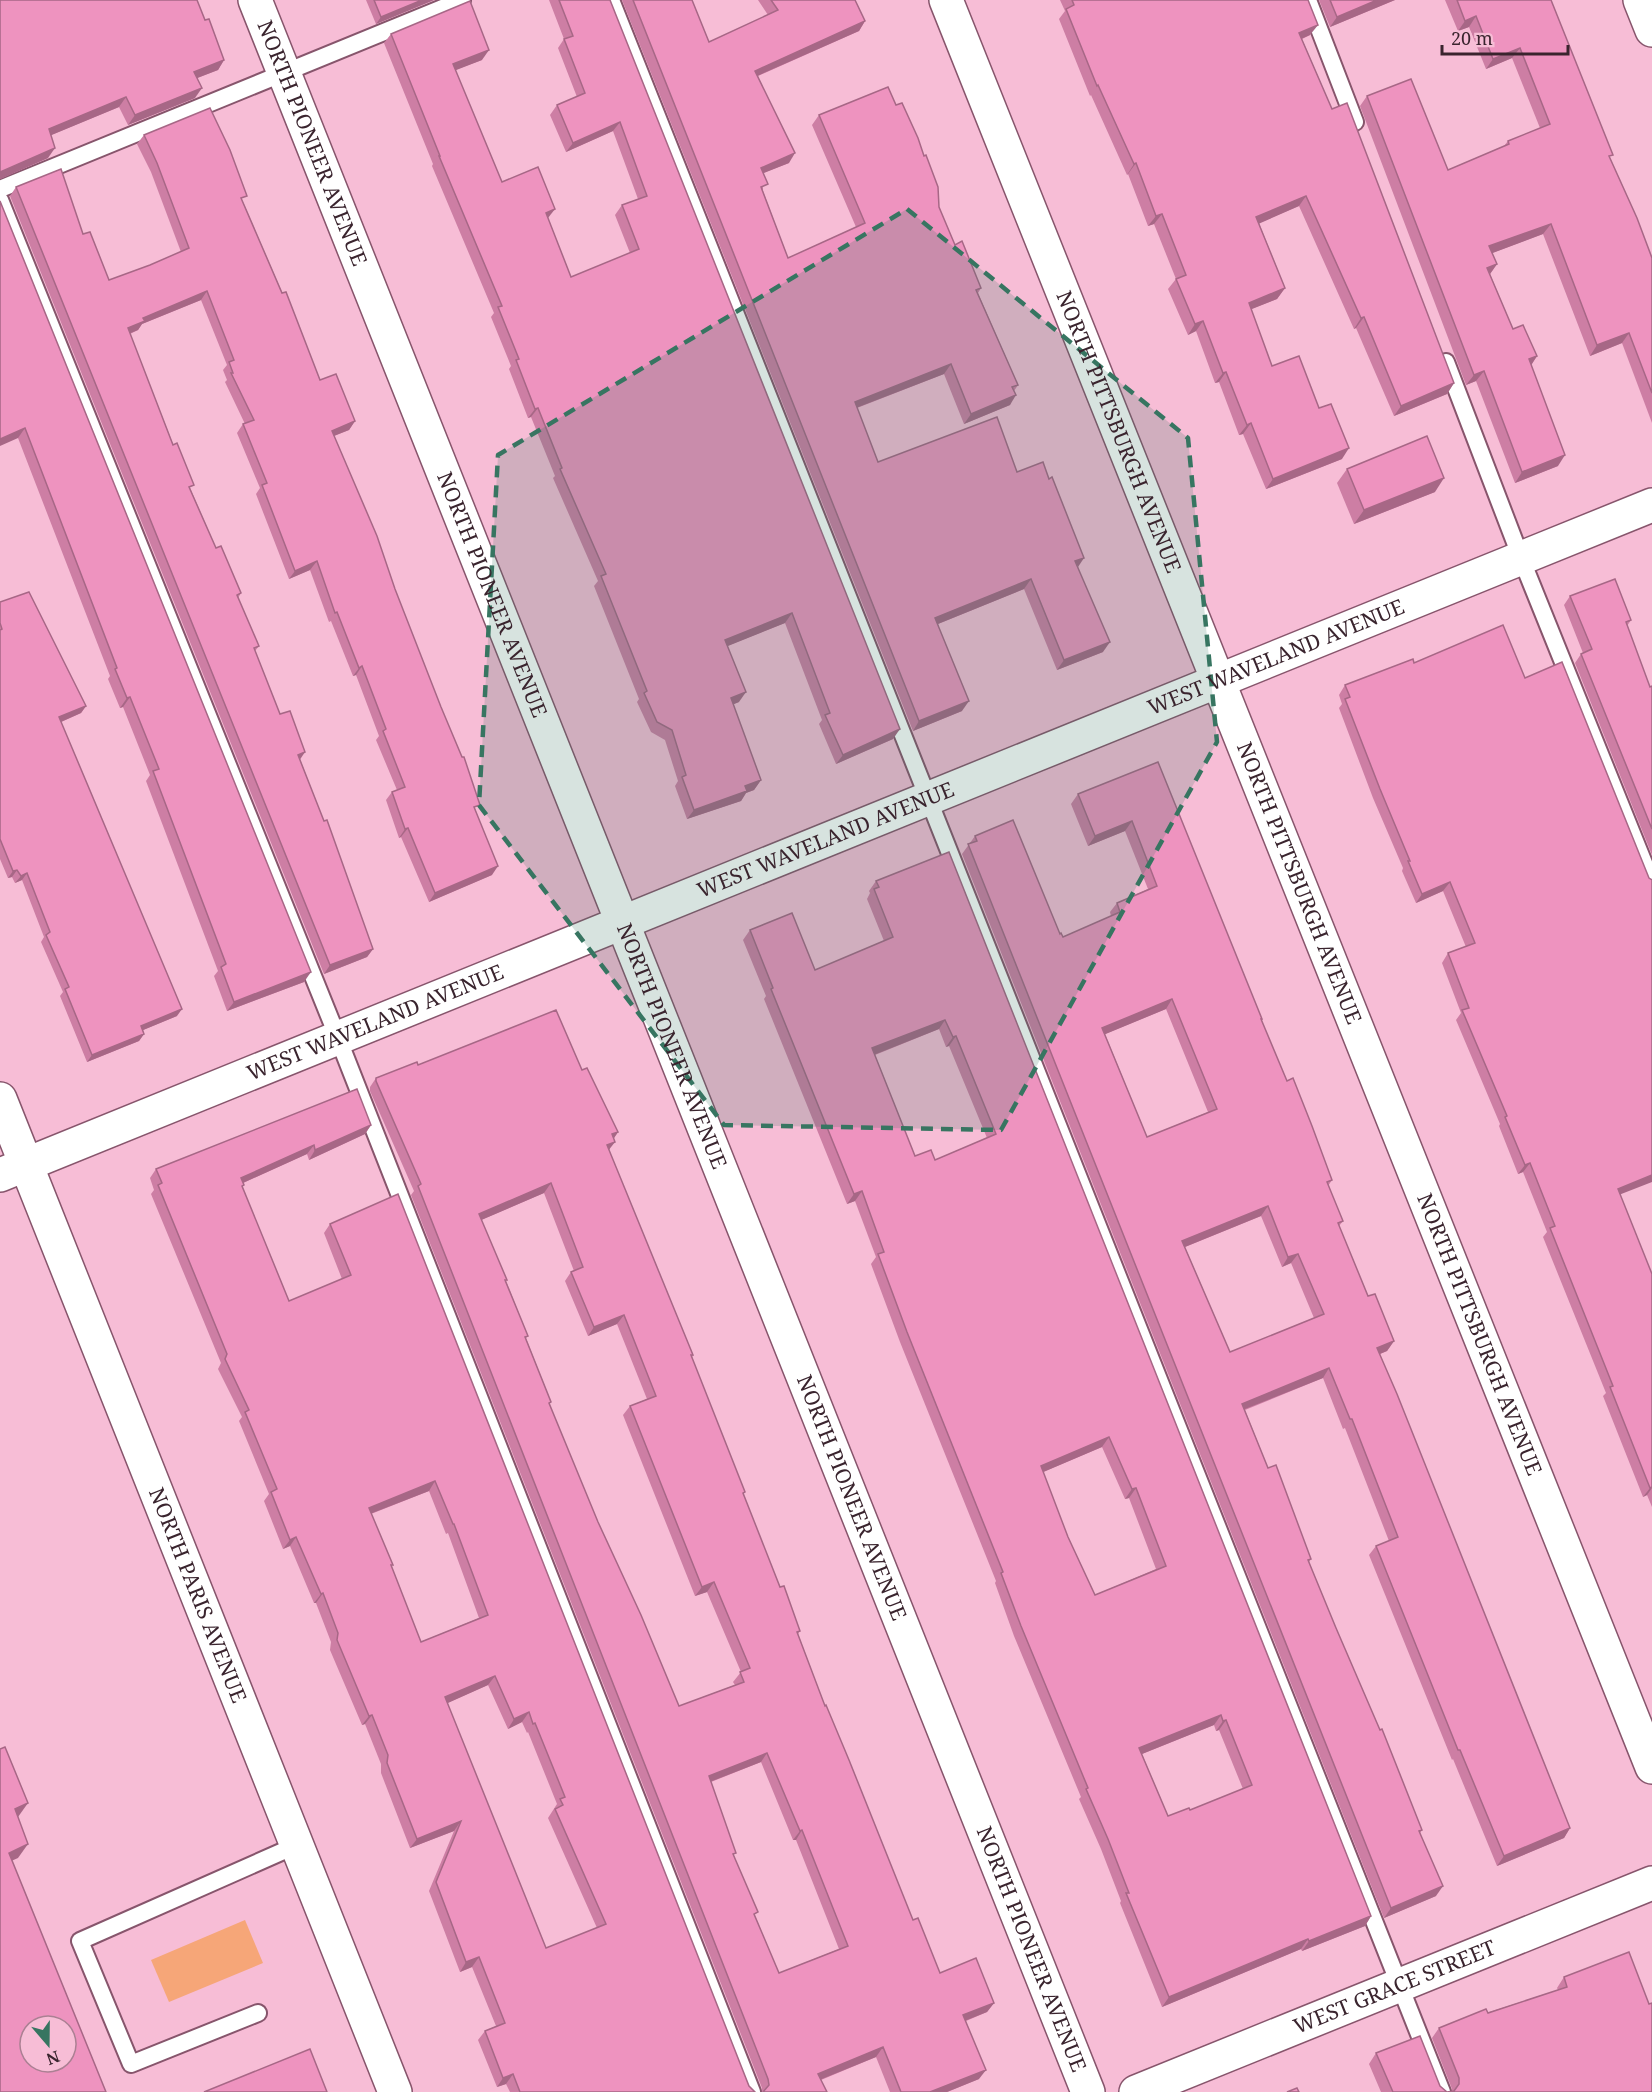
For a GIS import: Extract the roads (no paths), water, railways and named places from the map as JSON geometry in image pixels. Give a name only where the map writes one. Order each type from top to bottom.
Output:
[{"type":"street","name":"NORTH PIONEER AVENUE","points":[[255,0],[1088,2092]]},
{"type":"street","name":"NORTH PITTSBURGH AVENUE","points":[[946,0],[1652,1767]]},
{"type":"street","points":[[1640,0],[1652,30]]},
{"type":"street","name":"WEST WAVELAND AVENUE","points":[[13,1170],[1652,505]]},
{"type":"street","name":"NORTH PARIS AVENUE","points":[[0,1099],[13,1170],[297,1845],[395,2092]]},
{"type":"street","name":"WEST GRACE STREET","points":[[1136,2092],[1652,1883]]},
{"type":"lane","points":[[0,189],[462,0]]},
{"type":"lane","points":[[611,0],[1442,2092]]},
{"type":"lane","points":[[1308,0],[1359,134]]},
{"type":"lane","points":[[0,200],[338,1038],[752,2092]]},
{"type":"lane","points":[[1440,346],[1521,558],[1652,883]]},
{"type":"lane","points":[[258,2013],[131,2064],[80,1941],[297,1845]]}]
